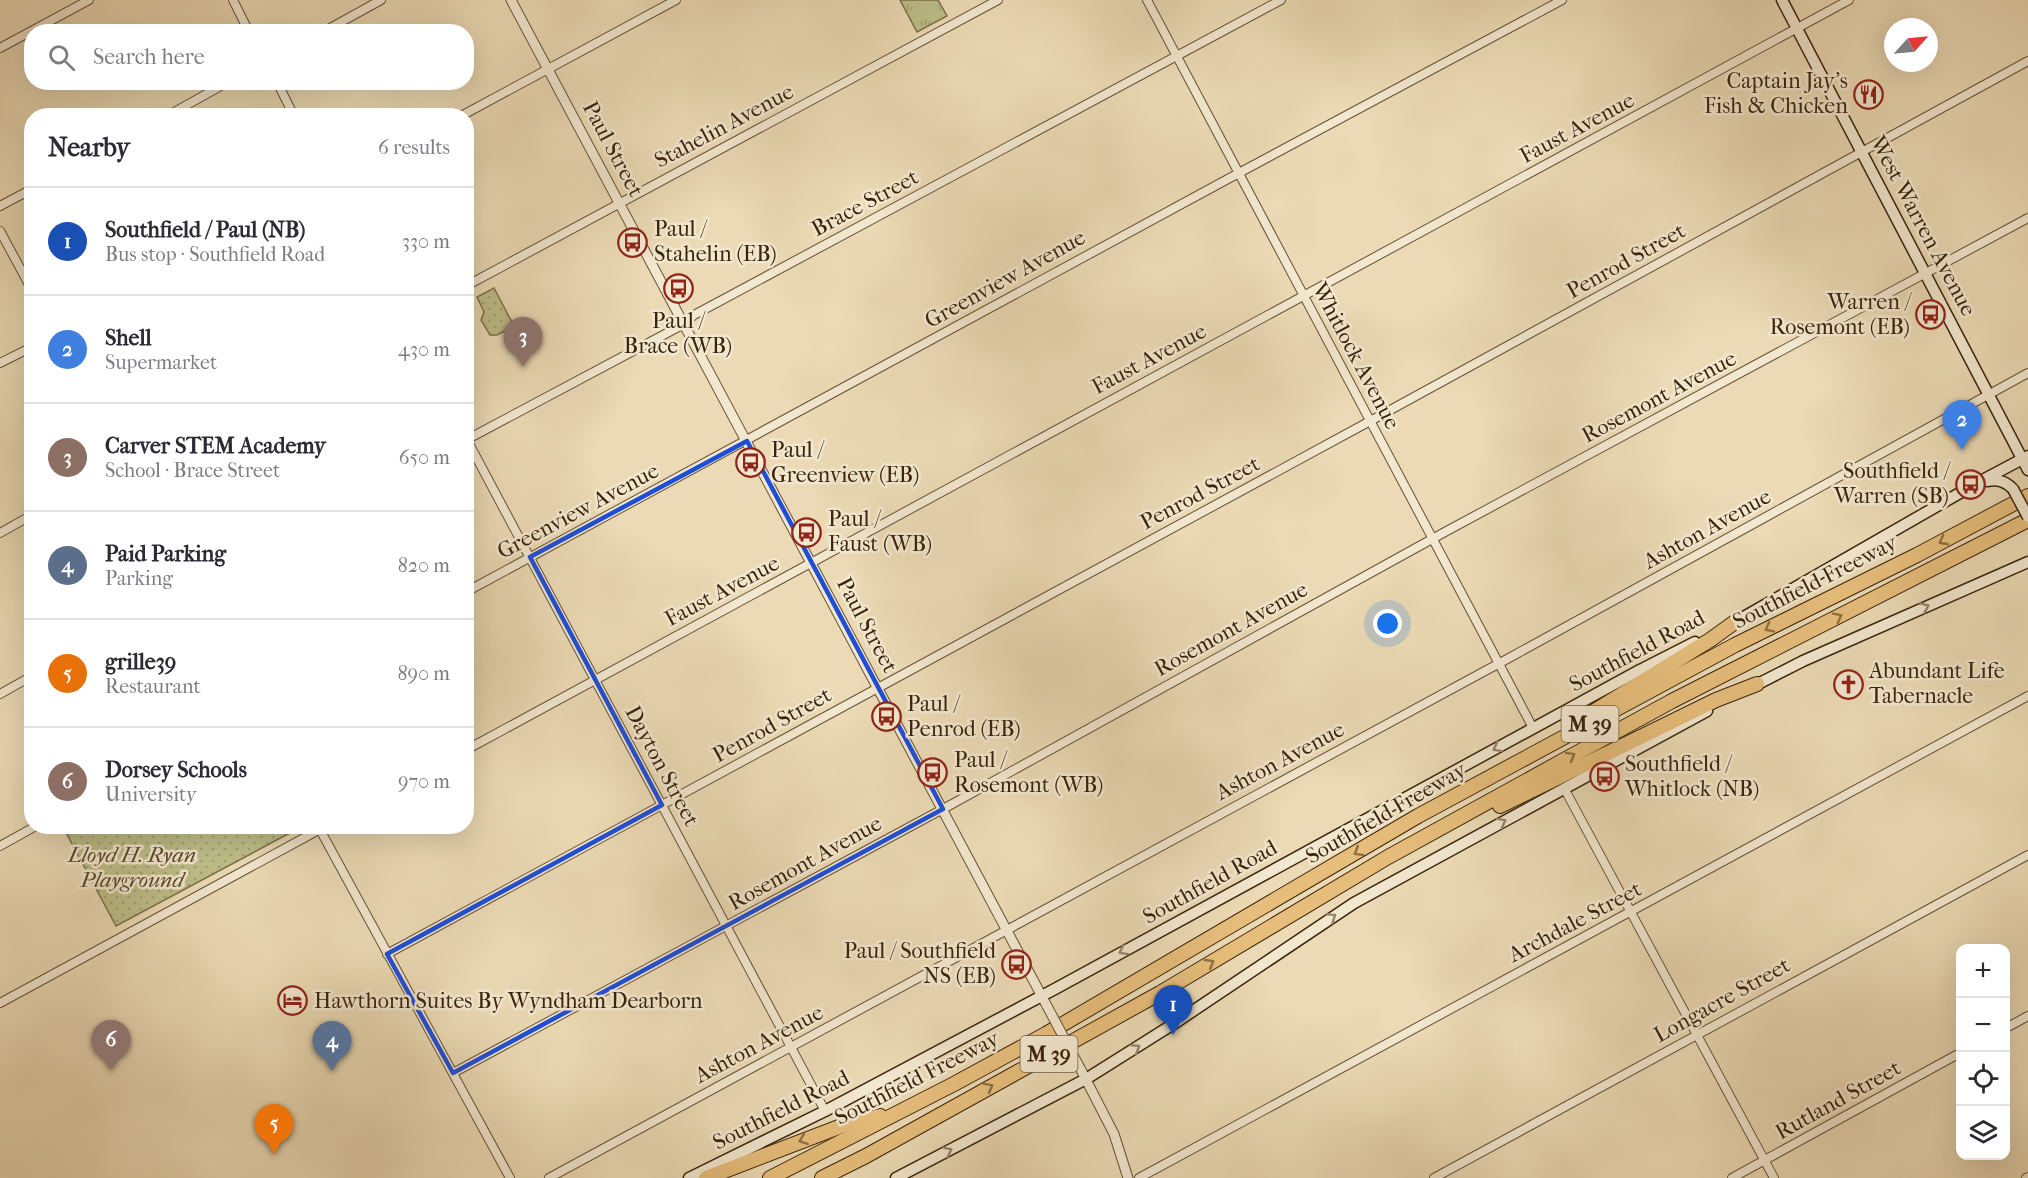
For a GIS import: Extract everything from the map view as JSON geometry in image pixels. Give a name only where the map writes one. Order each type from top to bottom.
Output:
[{"type":"highway","name":"Southfield Freeway","points":[[770,1178],[1046,1034],[1418,816],[1735,645],[1917,555],[2028,496]]},
{"type":"highway","name":"Southfield Freeway","points":[[822,1178],[866,1156],[1160,993],[1388,857],[1672,701],[2028,518]]},
{"type":"highway","points":[[1474,786],[1710,640],[1735,622]]},
{"type":"highway","points":[[1447,825],[1484,813],[1716,700],[1757,684]]},
{"type":"highway","points":[[706,1178],[852,1122],[899,1111]]},
{"type":"highway","points":[[842,1178],[866,1156]]},
{"type":"main road","name":"West Warren Avenue","points":[[1782,0],[2026,463]]},
{"type":"main road","name":"Southfield Road","points":[[689,1178],[825,1111],[1640,670],[1735,622],[1978,482],[2026,463]]},
{"type":"main road","points":[[1978,482],[1998,480],[2008,483],[2028,518]]},
{"type":"main road","points":[[896,1178],[1086,1079],[1175,1023],[1354,903],[1564,788],[1757,684],[1824,651],[2027,562]]},
{"type":"street","points":[[44,24],[89,0]]},
{"type":"street","points":[[233,0],[245,24]]},
{"type":"street","points":[[338,24],[381,0]]},
{"type":"street","name":"Paul Street","points":[[512,0],[1086,1079],[1114,1134],[1128,1178]]},
{"type":"street","points":[[474,109],[676,0]]},
{"type":"street","name":"Stahelin Avenue","points":[[474,282],[998,0]]},
{"type":"street","name":"Whitlock Avenue","points":[[1147,0],[1533,728]]},
{"type":"street","name":"Brace Street","points":[[474,435],[1281,0]]},
{"type":"street","name":"Greenview Avenue","points":[[474,588],[1562,0]]},
{"type":"street","name":"Faust Avenue","points":[[474,746],[1849,0]]},
{"type":"street","points":[[0,48],[24,35]]},
{"type":"street","name":"Penrod Street","points":[[387,954],[2028,61]]},
{"type":"street","points":[[181,108],[214,90]]},
{"type":"street","points":[[281,90],[290,108]]},
{"type":"street","points":[[0,206],[24,193]]},
{"type":"street","name":"Rosemont Avenue","points":[[453,1073],[2028,218]]},
{"type":"street","points":[[0,231],[24,275]]},
{"type":"street","points":[[0,363],[24,351]]},
{"type":"street","name":"Ashton Avenue","points":[[549,1178],[1499,663],[2028,373]]},
{"type":"street","name":"Dayton Street","points":[[474,452],[825,1111]]},
{"type":"street","points":[[0,533],[24,520]]},
{"type":"street","points":[[0,694],[24,680]]},
{"type":"street","name":"Archdale Street","points":[[1139,1178],[2028,696]]},
{"type":"street","points":[[1564,788],[1774,1178]]},
{"type":"street","points":[[0,846],[24,833]]},
{"type":"street","points":[[0,1003],[310,834]]},
{"type":"street","points":[[324,834],[510,1178]]},
{"type":"street","name":"Longacre Street","points":[[1434,1178],[2028,855]]},
{"type":"street","points":[[2010,1026],[2028,1016]]},
{"type":"street","name":"Rutland Street","points":[[1732,1178],[1956,1055]]},
{"type":"highlighted area","points":[[747,441],[943,809],[453,1073],[387,954],[662,805],[530,557]]},
{"type":"green space","points":[[900,0],[938,0],[947,16],[917,32]]},
{"type":"green space","points":[[494,288],[514,326],[497,335],[490,335],[481,320],[484,312],[477,297]]},
{"type":"green space","name":"Lloyd H. Ryan Playground","points":[[67,834],[288,834],[116,926]]},
{"type":"place","name":"Captain Jay's Fish & Chicken","points":[[1869,94]]},
{"type":"place","name":"Paul / Stahelin (EB)","points":[[633,242]]},
{"type":"place","name":"Paul / Brace (WB)","points":[[678,289]]},
{"type":"place","name":"Warren / Rosemont (EB)","points":[[1931,315]]},
{"type":"place","name":"Carver STEM Academy","points":[[523,367]]},
{"type":"place","name":"Shell","points":[[1962,450]]},
{"type":"place","name":"Paul / Greenview (EB)","points":[[750,463]]},
{"type":"place","name":"Southfield / Warren (SB)","points":[[1970,484]]},
{"type":"place","name":"Paul / Faust (WB)","points":[[807,532]]},
{"type":"place","name":"Abundant Life Tabernacle","points":[[1848,684]]},
{"type":"place","name":"Paul / Penrod (EB)","points":[[886,717]]},
{"type":"place","name":"Paul / Rosemont (WB)","points":[[933,773]]},
{"type":"place","name":"Southfield / Whitlock (NB)","points":[[1604,777]]},
{"type":"place","name":"Paul / Southfield NS (EB)","points":[[1017,964]]},
{"type":"place","name":"Hawthorn Suites By Wyndham Dearborn","points":[[293,1001]]},
{"type":"place","name":"Southfield / Paul (NB)","points":[[1173,1035]]},
{"type":"place","name":"Dorsey Schools","points":[[111,1070]]},
{"type":"place","name":"Paid Parking","points":[[332,1071]]},
{"type":"place","name":"grille39","points":[[274,1154]]}]
